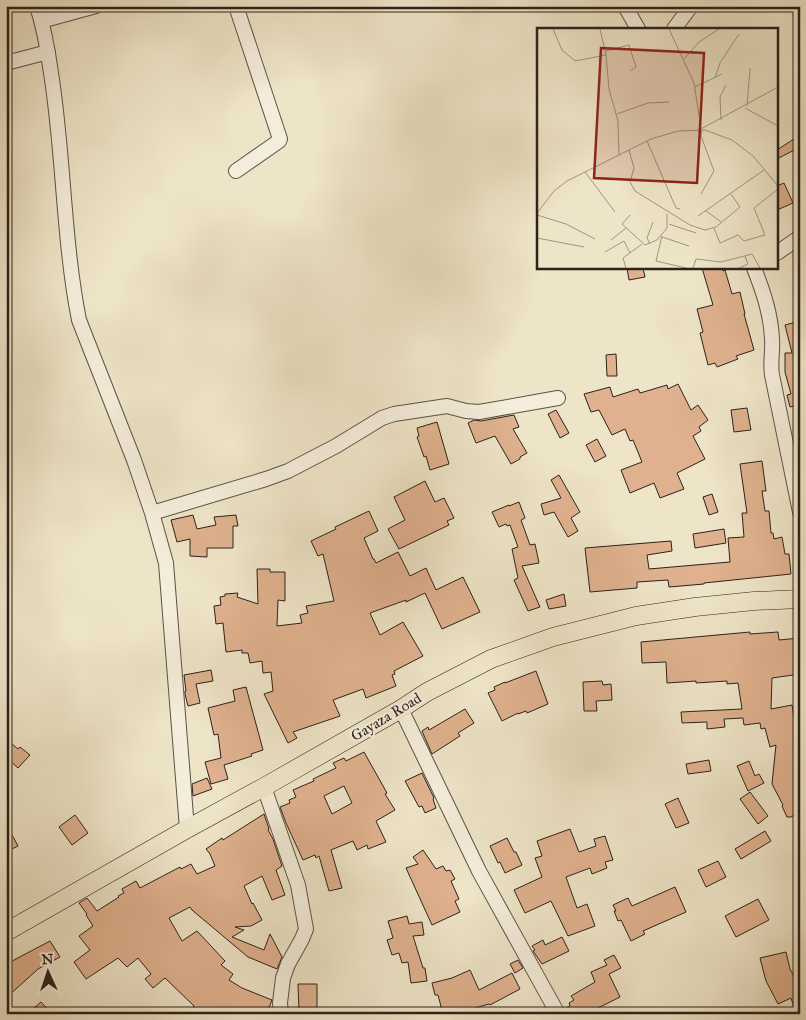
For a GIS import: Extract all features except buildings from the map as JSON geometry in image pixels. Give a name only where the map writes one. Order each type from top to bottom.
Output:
[{"type":"main road","name":"Gayaza Road","points":[[6,932],[264,787],[427,692],[491,659],[553,637],[636,616],[695,607],[800,599]]},
{"type":"street","points":[[37,6],[48,52],[56,105],[67,233],[75,297],[80,320],[152,513],[166,563],[187,829]]},
{"type":"street","points":[[41,22],[96,6]]},
{"type":"street","points":[[236,6],[280,139],[236,171]]},
{"type":"street","points":[[625,6],[637,28]]},
{"type":"street","points":[[675,28],[691,6]]},
{"type":"street","points":[[6,63],[48,52]]},
{"type":"street","points":[[778,252],[800,237]]},
{"type":"street","points":[[755,269],[766,300],[772,338],[772,374],[800,512]]},
{"type":"street","points":[[152,513],[288,471],[336,446],[382,418],[394,414],[447,406],[479,412],[558,398]]},
{"type":"street","points":[[401,708],[480,871],[558,1014]]},
{"type":"street","points":[[264,787],[298,885],[306,929],[283,978],[280,1003],[282,1014]]}]
